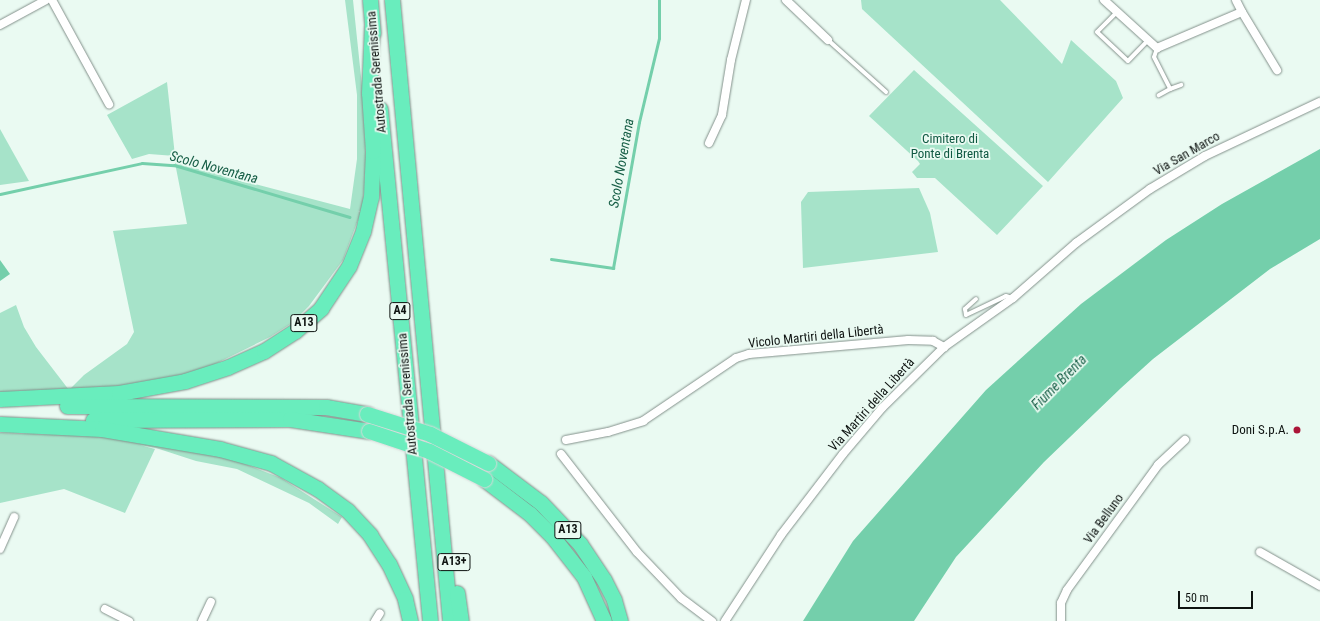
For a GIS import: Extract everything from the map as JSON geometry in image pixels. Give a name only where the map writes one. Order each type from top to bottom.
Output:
[{"type":"highway","name":"Autostrada Serenissima","points":[[370,0],[430,621]]},
{"type":"highway","name":"Autostrada Serenissima","points":[[392,0],[450,621]]},
{"type":"highway","name":"A13","points":[[0,399],[119,393],[185,381],[228,367],[264,350],[295,331],[321,308],[349,266],[363,232],[370,203],[373,174],[369,93],[372,23]]},
{"type":"highway","name":"A13","points":[[0,407],[313,407],[367,414],[430,434],[488,463],[541,503],[580,544],[604,580],[614,600],[620,621]]},
{"type":"highway","points":[[0,420],[290,420],[369,431],[428,451],[484,479],[530,514],[552,536],[584,577],[604,621]]},
{"type":"highway","points":[[0,424],[102,429],[131,433],[220,448],[271,463],[318,489],[348,511],[370,535],[389,564],[405,599],[410,621]]},
{"type":"highway","name":"A13+","points":[[439,504],[454,554],[461,621]]},
{"type":"street","points":[[0,25],[46,0]]},
{"type":"street","points":[[52,0],[109,104]]},
{"type":"street","points":[[709,143],[722,115],[731,60],[746,0]]},
{"type":"street","points":[[786,0],[828,40]]},
{"type":"street","points":[[1104,0],[1157,48],[1242,12]]},
{"type":"street","points":[[1236,0],[1277,70]]},
{"type":"street","name":"Via San Marco","points":[[1076,243],[1150,189],[1206,156],[1320,102]]},
{"type":"street","name":"Via Martiri della Libertà","points":[[725,621],[781,535],[843,454],[882,408],[944,347],[1013,298],[1076,243]]},
{"type":"street","name":"Vicolo Martiri della Libertà","points":[[566,440],[608,432],[643,421],[736,358],[749,354],[908,340],[933,341],[944,347]]},
{"type":"street","name":"Via Belluno","points":[[1061,621],[1061,603],[1067,590],[1158,465],[1185,440]]},
{"type":"street","points":[[560,454],[637,552],[681,598],[712,621]]},
{"type":"street","points":[[0,549],[14,516]]},
{"type":"street","points":[[1260,552],[1320,586]]},
{"type":"street","points":[[202,621],[211,602]]},
{"type":"street","points":[[105,609],[129,621]]},
{"type":"street","points":[[375,621],[380,614]]},
{"type":"lane","points":[[1117,12],[1098,32],[1128,61],[1148,40]]},
{"type":"lane","points":[[828,40],[886,92]]},
{"type":"lane","points":[[1157,48],[1154,57],[1170,89]]},
{"type":"lane","points":[[1159,95],[1181,85]]},
{"type":"lane","points":[[976,299],[965,309],[966,315],[1006,296],[1013,298]]},
{"type":"green space","points":[[345,0],[353,0],[362,86],[366,158],[363,204],[361,211],[358,211],[361,212],[343,260],[309,306],[292,323],[270,337],[213,365],[188,374],[104,390],[0,394],[0,313],[16,305],[24,327],[36,347],[69,390],[84,375],[127,344],[134,332],[113,231],[187,224],[175,163],[350,209],[357,159],[357,95]]},
{"type":"green space","points":[[861,0],[1000,0],[1062,64],[1071,40],[1116,81],[1123,98],[1048,182],[862,9]]},
{"type":"green space","name":"Cimitero di Ponte di Brenta","points":[[914,70],[1043,186],[997,235],[935,178],[917,178],[912,172],[920,164],[918,161],[869,116]]},
{"type":"green space","points":[[167,82],[175,156],[149,154],[132,159],[107,115]]},
{"type":"green space","points":[[0,129],[29,181],[0,185]]},
{"type":"green space","points":[[919,188],[930,213],[938,252],[803,268],[801,202],[808,192]]},
{"type":"green space","points":[[0,433],[98,436],[139,440],[235,460],[281,478],[342,517],[338,524],[309,503],[237,469],[196,461],[156,448],[140,445],[155,449],[125,513],[64,489],[0,503]]},
{"type":"water","name":"Fiume Brenta","points":[[1320,149],[1320,239],[1270,269],[1153,359],[1121,388],[1044,462],[956,557],[914,621],[803,621],[853,541],[986,390],[1081,304],[1166,240],[1222,204]]},
{"type":"water","points":[[0,260],[10,274],[0,281]]},
{"type":"waterway","name":"Scolo Noventana","points":[[551,259],[613,268],[639,122],[659,38],[659,0]]},
{"type":"waterway","name":"Scolo Noventana","points":[[0,194],[142,163],[174,165],[349,217]]},
{"type":"place","name":"Doni S.p.A.","points":[[1297,430]]}]
